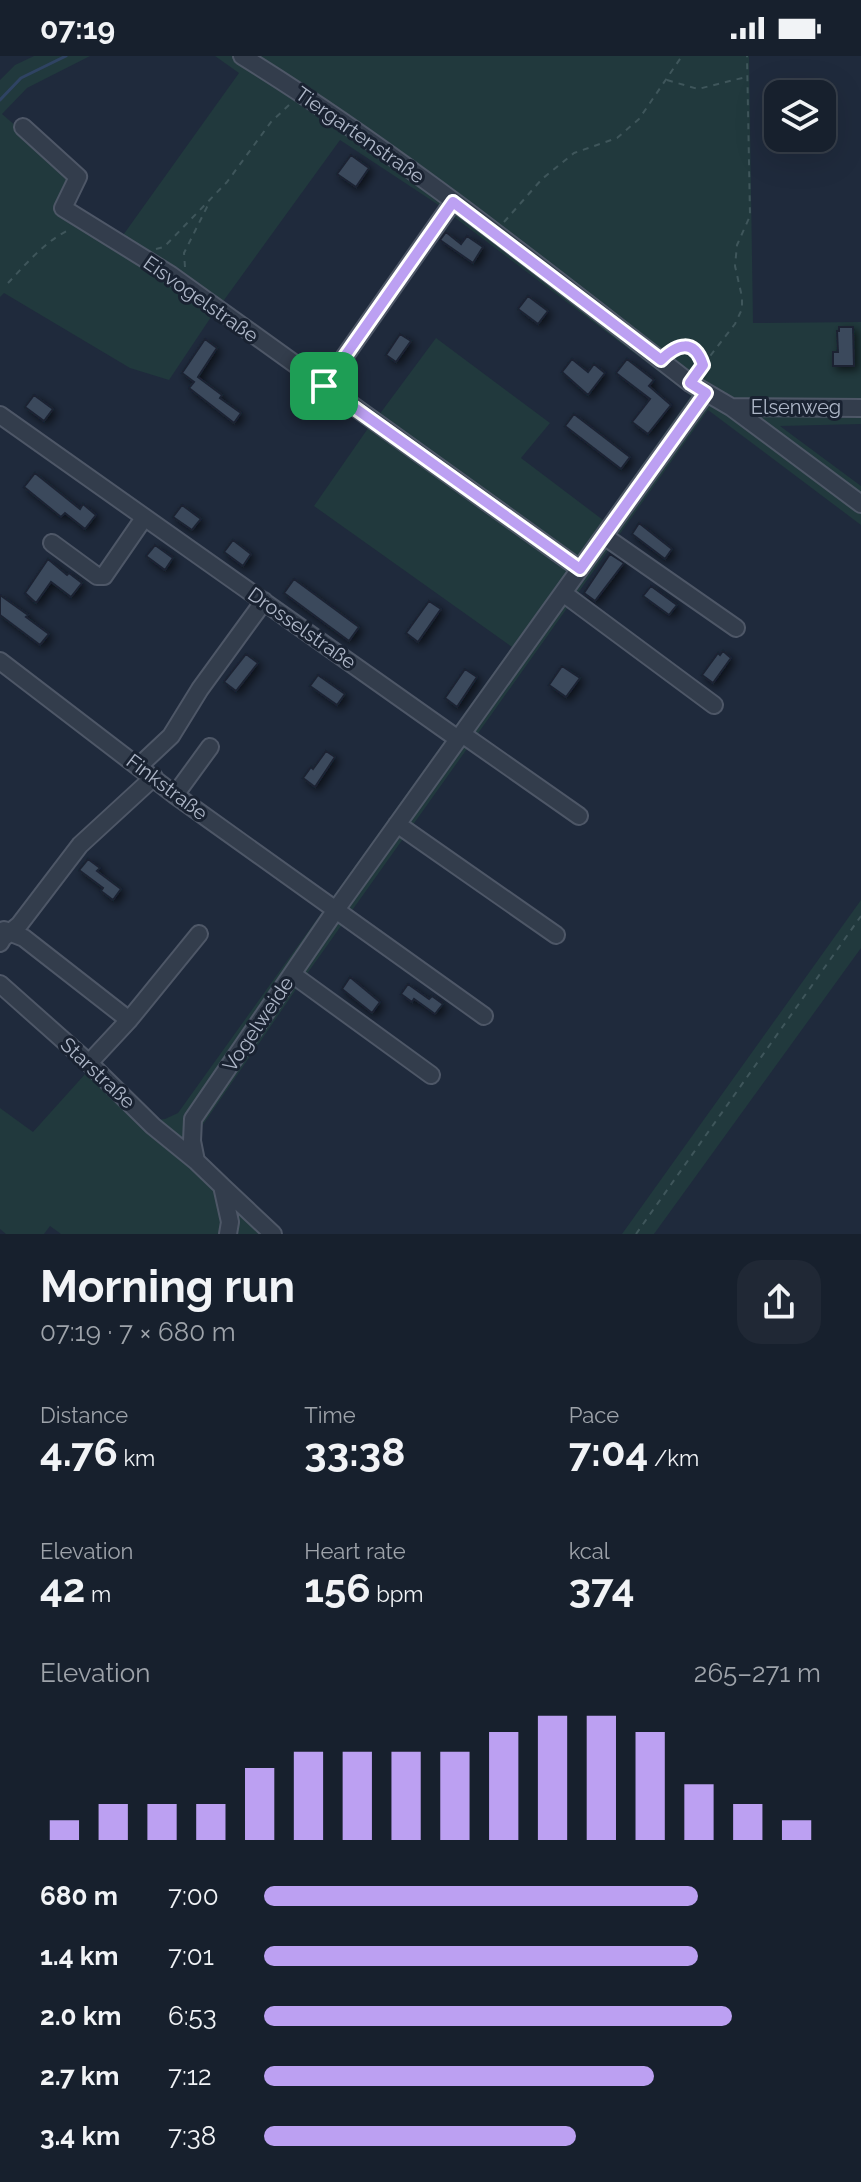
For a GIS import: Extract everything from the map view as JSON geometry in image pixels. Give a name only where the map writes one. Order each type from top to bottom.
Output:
[{"type":"street","name":"Tiergartenstraße","points":[[242,56],[301,93],[496,232],[690,383],[731,407],[861,504]]},
{"type":"street","name":"Eisvogelstraße","points":[[23,127],[78,177],[63,208],[185,286],[580,569]]},
{"type":"street","points":[[324,386],[453,202]]},
{"type":"street","name":"Vogelweide","points":[[193,1119],[335,911],[706,393]]},
{"type":"street","name":"Elsenweg","points":[[731,407],[861,408]]},
{"type":"street","name":"Drosselstraße","points":[[0,415],[144,518],[579,816]]},
{"type":"street","points":[[52,543],[97,576],[104,576],[144,518]]},
{"type":"street","points":[[604,536],[736,628]]},
{"type":"street","points":[[563,593],[714,705]]},
{"type":"street","points":[[139,766],[171,736],[200,689],[264,601]]},
{"type":"street","name":"Finkstraße","points":[[0,661],[175,795],[484,1016]]},
{"type":"street","points":[[175,795],[210,747]]},
{"type":"street","points":[[3,935],[19,925],[80,845],[154,777]]},
{"type":"street","points":[[397,824],[556,935]]},
{"type":"street","points":[[89,1063],[129,1020],[199,934]]},
{"type":"street","points":[[3,935],[24,938],[129,1020]]},
{"type":"street","points":[[292,974],[431,1075]]},
{"type":"street","name":"Starstraße","points":[[0,984],[89,1063],[153,1126],[196,1161]]},
{"type":"street","points":[[153,1126],[172,1126],[193,1119],[192,1141],[196,1161],[273,1234]]},
{"type":"street","points":[[222,1186],[230,1222],[228,1234]]},
{"type":"path","points":[[496,232],[542,179],[574,153],[617,138],[639,119],[682,56]]},
{"type":"path","points":[[690,383],[735,324],[742,309],[735,266],[737,245],[750,216],[747,56]]},
{"type":"path","points":[[666,80],[698,89],[747,77]]},
{"type":"path","points":[[155,249],[164,247],[227,182],[271,122],[301,93]]},
{"type":"path","points":[[185,286],[184,253],[211,199]]},
{"type":"path","points":[[8,283],[61,233],[87,222]]},
{"type":"path","points":[[661,360],[674,347],[688,346],[699,353],[703,365]]},
{"type":"path","points":[[636,1234],[861,916]]},
{"type":"green space","points":[[34,56],[90,56],[27,88],[2,114],[76,178],[61,211],[116,245],[239,73],[215,56],[749,56],[753,323],[861,322],[861,424],[780,426],[861,486],[861,525],[708,410],[202,1126],[199,1146],[214,1171],[280,1234],[61,1234],[50,1226],[44,1234],[6,1234],[0,1229],[0,1108],[33,1132],[95,1063],[156,1120],[178,1113],[512,647],[314,506],[371,424],[215,311],[169,380],[130,368],[4,293],[0,297],[0,80],[15,65]],"holes":[[[340,140],[437,204],[691,396],[603,520],[521,458],[550,423],[436,338],[376,419],[219,307]]]},
{"type":"green space","points":[[861,900],[861,948],[654,1234],[622,1234]]},
{"type":"building","points":[[351,155],[369,168],[356,187],[337,174]]},
{"type":"building","points":[[446,232],[461,244],[467,236],[483,247],[473,263],[440,240]]},
{"type":"building","points":[[528,296],[548,311],[538,324],[518,309]]},
{"type":"building","points":[[839,327],[853,327],[854,366],[833,366],[833,352],[838,352]]},
{"type":"building","points":[[400,334],[411,341],[396,362],[386,355]]},
{"type":"building","points":[[205,339],[217,348],[198,377],[241,413],[234,423],[189,388],[194,382],[182,373]]},
{"type":"building","points":[[572,359],[588,372],[594,364],[605,373],[588,395],[562,372]]},
{"type":"building","points":[[627,359],[654,380],[649,386],[671,405],[648,434],[632,422],[650,399],[616,373]]},
{"type":"building","points":[[34,395],[53,409],[44,421],[25,407]]},
{"type":"building","points":[[574,414],[630,457],[621,469],[565,426]]},
{"type":"building","points":[[35,473],[80,509],[83,504],[96,515],[85,529],[65,513],[61,517],[24,487]]},
{"type":"building","points":[[182,505],[201,519],[192,530],[173,517]]},
{"type":"building","points":[[639,523],[672,549],[665,559],[632,534]]},
{"type":"building","points":[[233,540],[251,554],[243,566],[224,552]]},
{"type":"building","points":[[155,545],[173,558],[165,570],[146,556]]},
{"type":"building","points":[[610,554],[624,563],[595,601],[584,593]]},
{"type":"building","points":[[48,559],[82,583],[71,597],[51,582],[36,603],[25,593]]},
{"type":"building","points":[[294,579],[359,627],[349,641],[284,593]]},
{"type":"building","points":[[651,586],[677,605],[669,615],[643,596]]},
{"type":"building","points":[[0,595],[49,634],[40,645],[0,615]]},
{"type":"building","points":[[429,601],[441,609],[418,642],[406,633]]},
{"type":"building","points":[[723,651],[731,658],[713,683],[702,675],[718,653],[720,655]]},
{"type":"building","points":[[246,654],[258,663],[236,691],[224,682]]},
{"type":"building","points":[[562,666],[580,678],[566,697],[549,685]]},
{"type":"building","points":[[465,669],[477,677],[457,707],[445,698]]},
{"type":"building","points":[[318,675],[345,694],[337,705],[310,686]]},
{"type":"building","points":[[326,751],[335,757],[315,787],[303,778]]},
{"type":"building","points":[[88,859],[100,868],[97,871],[121,889],[113,900],[79,870]]},
{"type":"building","points":[[350,977],[380,1002],[372,1013],[342,989]]},
{"type":"building","points":[[408,984],[429,999],[432,996],[443,1004],[435,1014],[401,994]]},
{"type":"waterway","points":[[0,100],[21,78],[66,56]]},
{"type":"route","points":[[453,202],[661,360],[674,347],[688,346],[699,353],[703,365],[690,383],[706,393],[580,569],[324,386],[453,202]]}]
